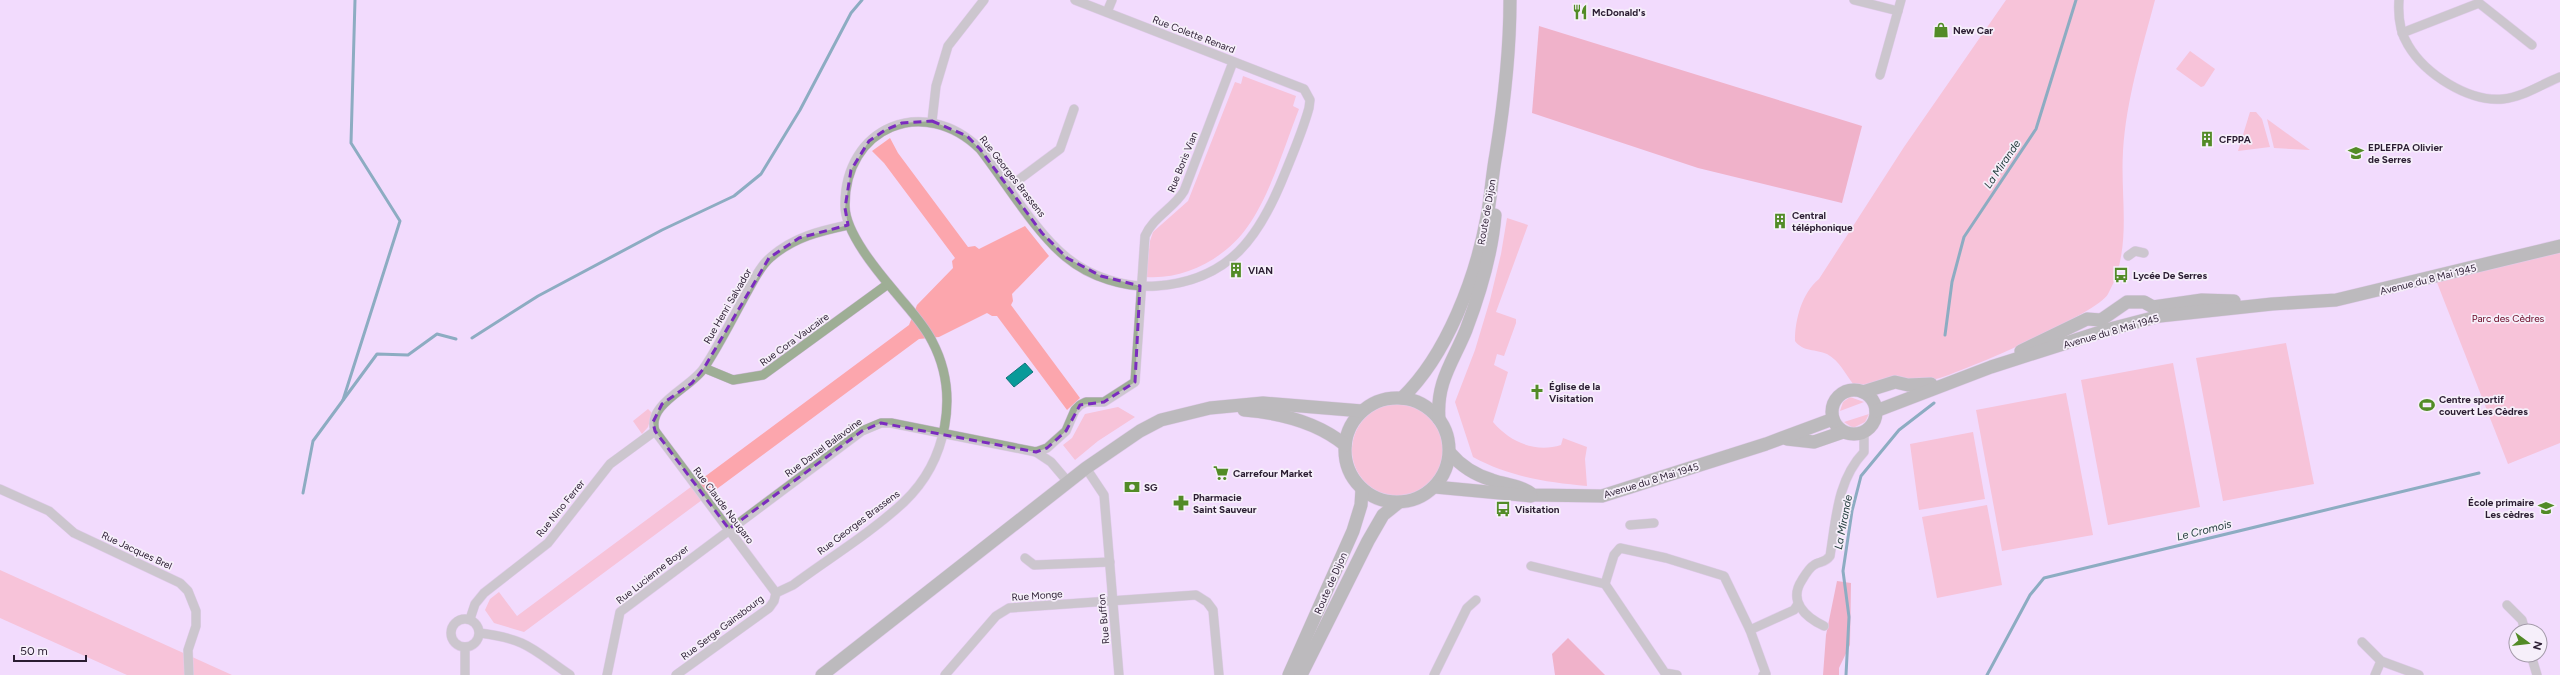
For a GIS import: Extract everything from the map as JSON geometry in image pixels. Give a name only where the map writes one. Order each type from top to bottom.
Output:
[{"type":"main road","name":"Route de Dijon","points":[[1402,398],[1428,369],[1460,305],[1470,280],[1487,217],[1501,129],[1511,2]]},
{"type":"main road","points":[[1439,419],[1441,383],[1465,331],[1478,295],[1491,242],[1499,174],[1501,129]]},
{"type":"main road","name":"Avenue du 8 Mai 1945","points":[[1955,380],[1991,367],[2146,320],[2204,310],[2336,300],[2370,294],[2560,246]]},
{"type":"main road","name":"Avenue du 8 Mai 1945","points":[[2153,308],[2202,300],[2272,304]]},
{"type":"main road","points":[[1991,367],[2078,322],[2087,319],[2102,320],[2123,303],[2135,301],[2153,308],[2146,320]]},
{"type":"main road","points":[[1843,432],[1833,419],[1833,405],[1837,399],[1849,391],[1863,392],[1895,382],[1920,386],[1955,380]]},
{"type":"main road","points":[[1876,411],[1955,380]]},
{"type":"main road","points":[[1775,441],[1792,439],[1818,441],[1843,432],[1850,434],[1864,432],[1873,423],[1876,411],[1872,400],[1863,392]]},
{"type":"main road","points":[[1402,398],[1423,404],[1439,419],[1447,435],[1450,453],[1445,471],[1435,487],[1414,500],[1398,503],[1382,500],[1362,488],[1350,472],[1346,458],[1345,445],[1351,426],[1362,411],[1381,400],[1402,398]]},
{"type":"main road","points":[[822,675],[1086,468],[1140,431],[1161,420],[1210,408],[1263,403],[1362,411]]},
{"type":"main road","points":[[1210,408],[1279,415],[1309,423],[1345,445]]},
{"type":"main road","name":"Avenue du 8 Mai 1945","points":[[1450,453],[1463,466],[1481,476],[1526,489],[1533,495],[1602,496],[1775,441],[1833,419]]},
{"type":"main road","points":[[1435,487],[1473,489],[1530,498],[1533,495]]},
{"type":"main road","name":"Route de Dijon","points":[[1289,675],[1296,664],[1353,531],[1361,505],[1362,488]]},
{"type":"main road","name":"Route de Dijon","points":[[1301,675],[1368,541],[1383,515],[1398,503]]},
{"type":"street","points":[[932,121],[936,86],[948,46],[984,0]]},
{"type":"street","name":"Rue Colette Renard","points":[[1075,0],[1304,89]]},
{"type":"street","points":[[1107,12],[1112,0]]},
{"type":"street","points":[[1854,0],[1898,11]]},
{"type":"street","points":[[1880,75],[1901,0]]},
{"type":"street","points":[[2399,0],[2399,20],[2402,33],[2407,44],[2422,62],[2462,91],[2478,96],[2509,98],[2560,77]]},
{"type":"street","points":[[2402,33],[2466,3],[2480,2],[2532,45]]},
{"type":"street","name":"Rue Boris Vian","points":[[1036,452],[1047,448],[1066,431],[1075,410],[1080,405],[1086,402],[1104,402],[1135,382],[1144,236],[1151,225],[1178,202],[1184,191],[1233,62]]},
{"type":"street","name":"Rue Georges Brassens","points":[[776,592],[793,585],[905,501],[931,467],[943,433],[947,400],[936,349],[923,325],[888,284],[848,225],[845,208],[846,190],[851,170],[862,149],[875,136],[894,126],[910,122],[932,121],[950,126],[967,136],[980,148],[1042,233],[1067,258],[1101,276],[1140,286],[1166,285],[1206,274],[1235,257],[1249,243],[1272,206],[1307,115],[1310,100],[1304,89]]},
{"type":"street","points":[[1009,187],[1060,149],[1074,109]]},
{"type":"street","name":"Rue Henri Salvador","points":[[655,431],[654,422],[659,408],[692,382],[704,368],[756,277],[769,258],[799,238],[848,225]]},
{"type":"street","points":[[2128,256],[2134,251],[2144,253]]},
{"type":"street","name":"Rue Cora Vaucaire","points":[[704,368],[733,380],[763,375],[888,284]]},
{"type":"street","name":"Rue Daniel Balavoine","points":[[729,529],[871,426],[891,423],[1036,452]]},
{"type":"street","name":"Rue Claude Nougaro","points":[[655,431],[776,592]]},
{"type":"street","name":"Rue Nino Ferrer","points":[[470,619],[475,604],[484,594],[548,543],[610,464],[655,431]]},
{"type":"street","points":[[1824,626],[1808,618],[1798,604],[1797,596],[1799,584],[1813,565],[1827,561],[1830,556],[1844,483],[1857,460],[1864,452],[1864,432]]},
{"type":"street","points":[[1036,452],[1051,462],[1068,482]]},
{"type":"street","name":"Rue Buffon","points":[[1086,468],[1104,495],[1119,675]]},
{"type":"street","name":"Rue Jacques Brel","points":[[0,489],[49,511],[74,533],[180,583],[188,591],[196,611],[196,626],[188,650],[189,675]]},
{"type":"street","points":[[1630,525],[1654,523]]},
{"type":"street","name":"Rue Lucienne Boyer","points":[[607,675],[620,612],[729,529]]},
{"type":"street","points":[[1605,584],[1614,555],[1620,548],[1666,558],[1724,576],[1750,630],[1766,674],[1763,675]]},
{"type":"street","points":[[1025,558],[1034,565],[1110,562]]},
{"type":"street","points":[[1531,566],[1605,584],[1665,673],[1676,675]]},
{"type":"street","name":"Rue Serge Gainsbourg","points":[[676,675],[769,608],[774,601],[776,592]]},
{"type":"street","name":"Rue Monge","points":[[945,675],[1004,610],[1012,607],[1112,602],[1196,595],[1207,602],[1212,610],[1218,675]]},
{"type":"street","points":[[1434,675],[1467,608],[1476,600]]},
{"type":"street","points":[[1750,630],[1794,610],[1798,604]]},
{"type":"street","points":[[2507,605],[2522,620],[2523,623]]},
{"type":"street","points":[[470,619],[477,624],[480,633],[475,644],[465,648],[454,642],[451,630],[460,620],[470,619]]},
{"type":"street","points":[[480,633],[503,636],[524,643],[570,675]]},
{"type":"street","points":[[2362,642],[2381,661],[2419,675]]},
{"type":"street","points":[[465,648],[466,675]]},
{"type":"street","points":[[2375,675],[2381,661]]},
{"type":"street","points":[[2533,663],[2537,675]]},
{"type":"highlighted area","points":[[932,121],[967,136],[980,149],[1042,233],[1067,258],[1101,276],[1140,286],[1135,382],[1104,402],[1080,405],[1066,431],[1047,448],[1036,452],[881,423],[862,431],[729,529],[655,431],[653,422],[662,404],[692,383],[704,368],[769,258],[799,238],[848,225],[845,208],[851,170],[869,141],[885,130],[902,123]]},
{"type":"green space","points":[[2006,0],[2155,0],[2135,75],[2127,113],[2123,151],[2123,242],[2116,277],[2108,294],[2080,315],[1998,355],[1948,375],[1924,382],[1861,387],[1854,385],[1832,357],[1823,352],[1802,347],[1795,341],[1796,324],[1804,299],[1819,279],[1904,147]]},
{"type":"green space","points":[[2190,51],[2215,69],[2204,86],[2201,87],[2176,69]]},
{"type":"green space","points":[[1243,76],[1296,96],[1293,106],[1299,109],[1263,200],[1256,214],[1239,238],[1216,257],[1190,271],[1161,277],[1146,277],[1150,241],[1153,232],[1188,201],[1235,82],[1241,84]]},
{"type":"green space","points":[[2250,112],[2256,112],[2262,119],[2270,147],[2238,151]]},
{"type":"green space","points":[[2267,119],[2310,150],[2274,148]]},
{"type":"green space","points":[[890,138],[898,153],[968,247],[975,246],[979,249],[1025,226],[1049,256],[1012,294],[1013,301],[1011,305],[1080,398],[1067,410],[997,316],[992,316],[987,313],[939,337],[919,339],[524,632],[494,623],[485,610],[490,599],[499,592],[517,616],[909,325],[917,305],[953,268],[952,261],[955,258],[884,163],[872,151]]},
{"type":"green space","points":[[1507,218],[1528,225],[1496,312],[1516,319],[1516,323],[1504,356],[1497,354],[1494,365],[1508,372],[1493,422],[1515,440],[1533,447],[1542,448],[1561,445],[1563,438],[1587,447],[1585,459],[1587,486],[1528,478],[1487,464],[1473,457],[1455,402],[1475,350],[1490,300],[1501,254]]},
{"type":"green space","name":"Parc des Cèdres","points":[[2560,252],[2560,443],[2508,464],[2436,280]]},
{"type":"green space","points":[[2286,343],[2314,484],[2223,501],[2196,358]]},
{"type":"green space","points":[[2173,363],[2200,507],[2108,525],[2081,380]]},
{"type":"green space","points":[[2066,393],[2093,535],[2002,551],[1976,410]]},
{"type":"green space","points":[[1850,397],[1864,402],[1840,411],[1843,402]]},
{"type":"green space","points":[[1398,404],[1416,407],[1431,417],[1441,432],[1444,450],[1441,468],[1431,483],[1416,493],[1398,496],[1380,493],[1365,483],[1355,468],[1352,450],[1355,432],[1365,417],[1380,407]]},
{"type":"green space","points":[[1118,407],[1135,417],[1098,441],[1075,460],[1063,445],[1072,438],[1085,414]]},
{"type":"green space","points":[[648,409],[652,413],[648,427],[642,434],[633,421]]},
{"type":"green space","points":[[1869,414],[1865,422],[1853,428],[1844,422]]},
{"type":"green space","points":[[1973,432],[1985,499],[1919,510],[1910,444]]},
{"type":"green space","points":[[1987,505],[2002,585],[1937,598],[1922,517]]},
{"type":"green space","points":[[0,570],[232,675],[127,675],[0,618]]},
{"type":"shaded area","points":[[1539,26],[1862,126],[1842,203],[1698,168],[1532,113]]},
{"type":"shaded area","points":[[1025,363],[1033,372],[1014,387],[1006,378]]},
{"type":"shaded area","points":[[1837,581],[1851,583],[1850,645],[1839,668],[1839,675],[1823,675],[1826,635]]},
{"type":"shaded area","points":[[1568,638],[1605,675],[1555,675],[1552,654]]},
{"type":"waterway","points":[[343,400],[400,221],[351,143],[355,0]]},
{"type":"waterway","points":[[472,338],[538,296],[662,230],[734,196],[761,174],[800,110],[851,13],[862,0]]},
{"type":"waterway","name":"La Mirande","points":[[1945,335],[1952,282],[1964,237],[2036,129],[2076,0]]},
{"type":"waterway","points":[[303,493],[313,441],[377,354],[408,355],[437,334],[456,339]]},
{"type":"waterway","name":"La Mirande","points":[[1846,675],[1849,617],[1843,571],[1852,511],[1861,476],[1899,430],[1934,403]]},
{"type":"waterway","name":"Le Cromois","points":[[1987,675],[2030,595],[2044,578],[2479,473]]},
{"type":"place","name":"McDonald's","points":[[1580,12]]},
{"type":"place","name":"New Car","points":[[1941,30]]},
{"type":"place","name":"CFPPA","points":[[2207,139]]},
{"type":"place","name":"EPLEFPA Olivier de Serres","points":[[2356,153]]},
{"type":"place","name":"Central téléphonique","points":[[1780,221]]},
{"type":"place","name":"VIAN","points":[[1236,270]]},
{"type":"place","name":"Lycée De Serres","points":[[2121,275]]},
{"type":"place","name":"Église de la Visitation","points":[[1537,392]]},
{"type":"place","name":"Centre sportif couvert Les Cèdres","points":[[2427,405]]},
{"type":"place","name":"Carrefour Market","points":[[1221,473]]},
{"type":"place","name":"SG","points":[[1132,487]]},
{"type":"place","name":"Pharmacie Saint Sauveur","points":[[1181,503]]},
{"type":"place","name":"École primaire Les cèdres","points":[[2546,508]]},
{"type":"place","name":"Visitation","points":[[1503,509]]}]
